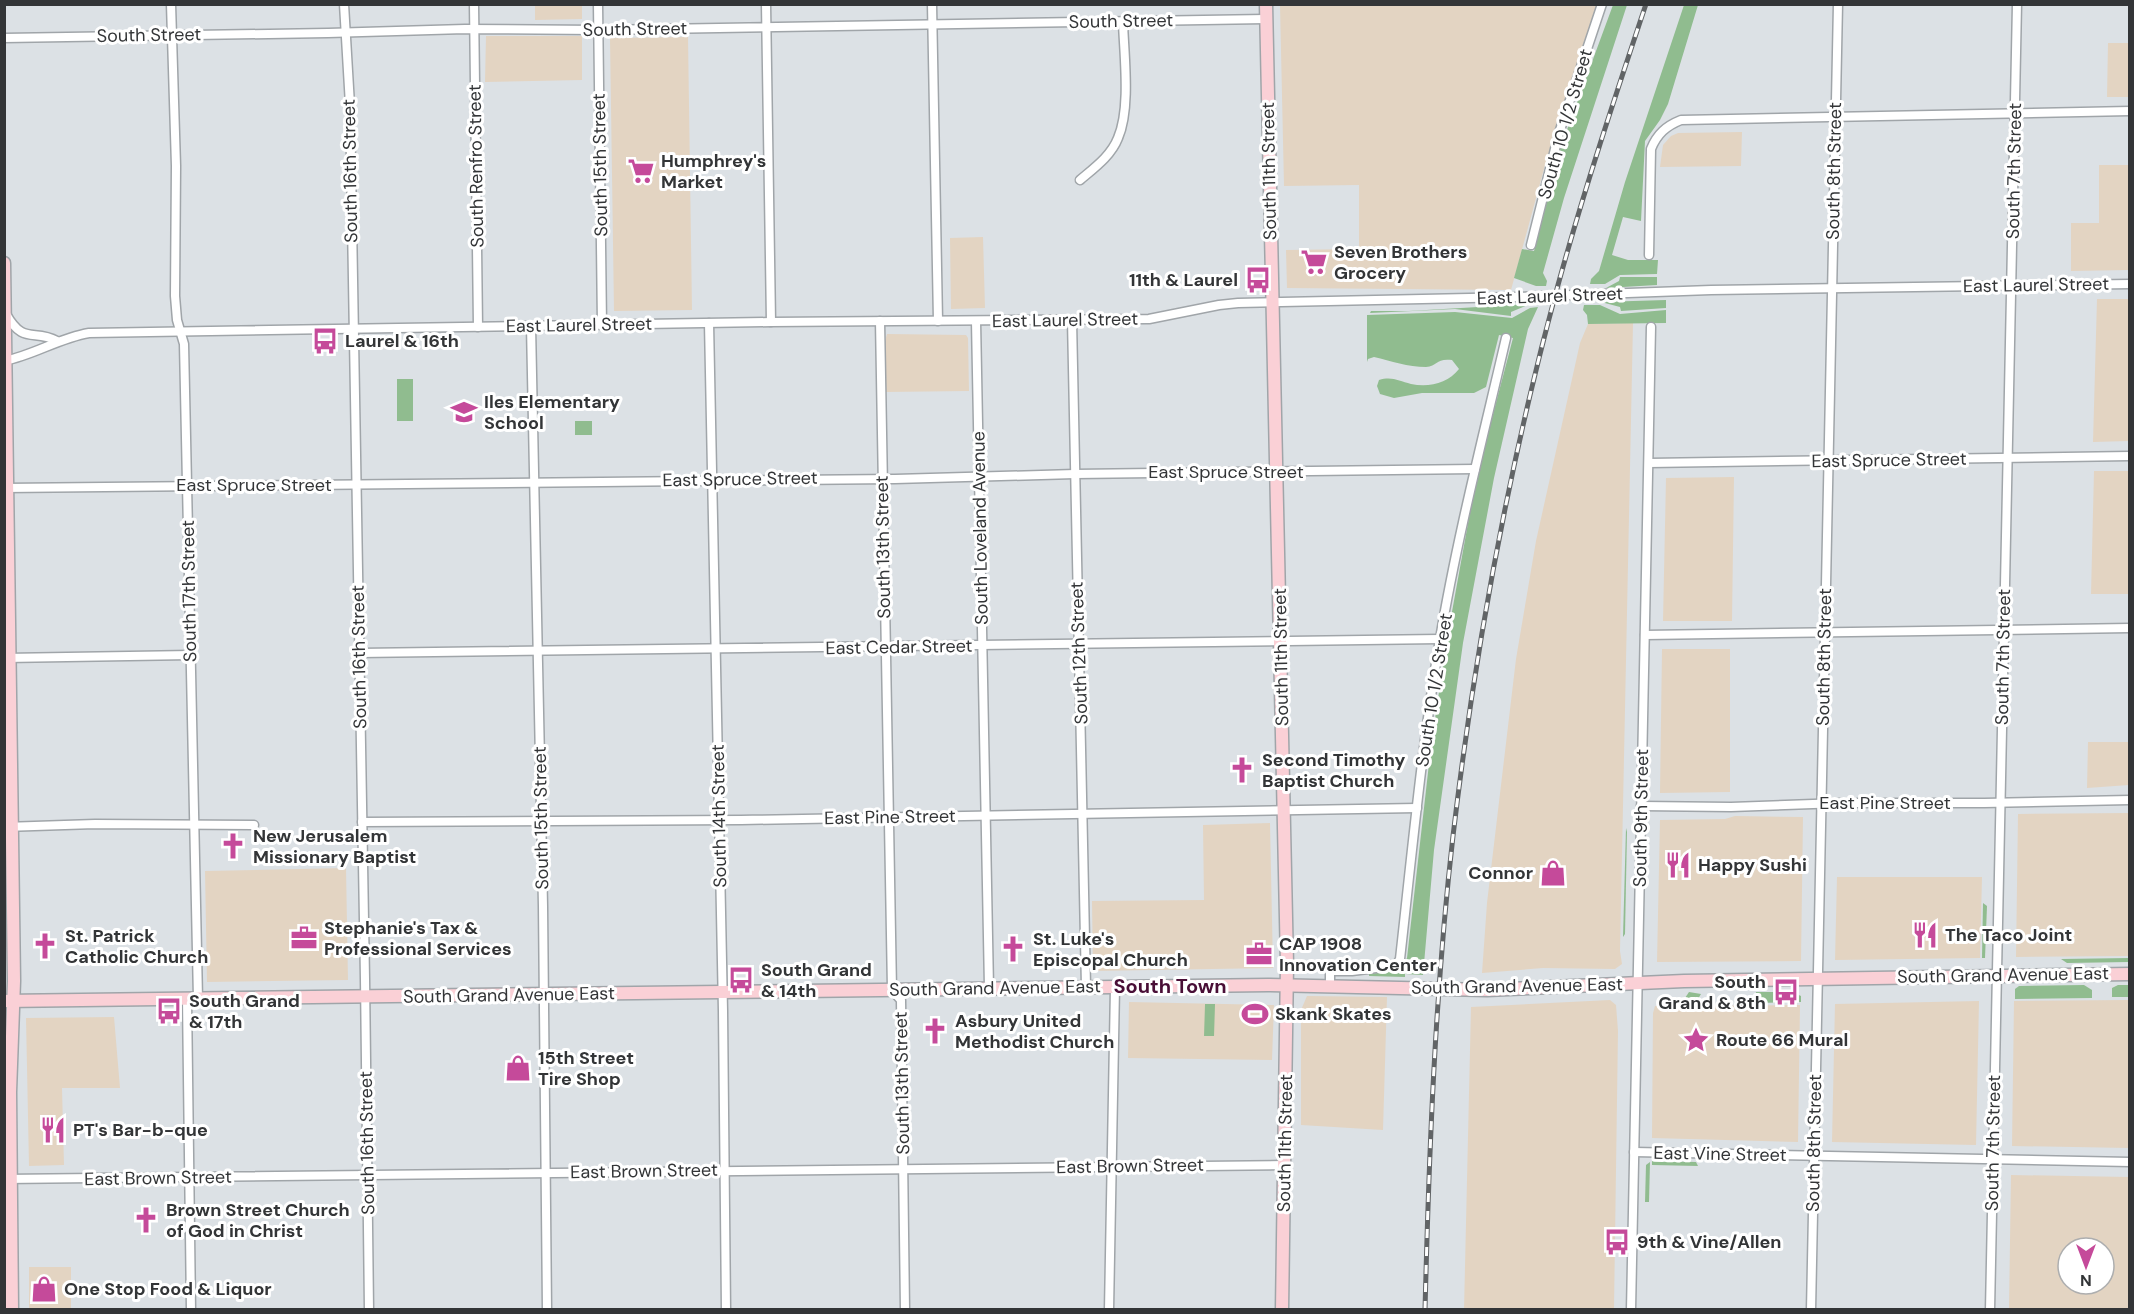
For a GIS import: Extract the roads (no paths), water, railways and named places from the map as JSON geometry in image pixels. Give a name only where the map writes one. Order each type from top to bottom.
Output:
[{"type":"street","name":"South 17th Street","points":[[171,4],[176,166],[176,296],[177,320],[184,344],[194,825],[189,1178],[191,1310]]},
{"type":"street","name":"South 16th Street","points":[[344,4],[350,105],[369,1310]]},
{"type":"street","name":"South Renfro Street","points":[[474,4],[478,327]]},
{"type":"street","name":"South 15th Street","points":[[598,4],[602,325]]},
{"type":"street","points":[[766,4],[771,322]]},
{"type":"street","points":[[932,4],[938,321]]},
{"type":"street","name":"South 11th Street","points":[[1266,4],[1287,985],[1282,1310]]},
{"type":"street","name":"South 10 1/2 Street","points":[[1532,245],[1559,133],[1602,4]]},
{"type":"street","name":"South 8th Street","points":[[1811,1310],[1838,4]]},
{"type":"street","name":"South 7th Street","points":[[1990,1310],[2017,4]]},
{"type":"street","name":"South Street","points":[[4,38],[474,29],[598,30],[1266,19]]},
{"type":"street","points":[[1080,180],[1107,155],[1118,140],[1124,121],[1126,102],[1124,21]]},
{"type":"street","points":[[1649,255],[1651,149],[1657,136],[1674,123],[1691,118],[2130,111]]},
{"type":"street","points":[[4,263],[9,1001],[7,1179],[12,1310]]},
{"type":"street","name":"East Laurel Street","points":[[5,361],[29,354],[57,341],[89,333],[771,322],[1149,319],[1219,305],[1272,302],[1832,288],[2130,284]]},
{"type":"street","points":[[5,314],[20,332],[34,336],[49,336],[57,341]]},
{"type":"street","name":"South 12th Street","points":[[1072,320],[1086,987]]},
{"type":"street","name":"South 13th Street","points":[[880,321],[881,478],[892,990],[901,1000],[905,1310]]},
{"type":"street","name":"South Loveland Avenue","points":[[976,321],[989,988]]},
{"type":"street","name":"South 14th Street","points":[[709,323],[723,992],[726,1310]]},
{"type":"street","name":"South 15th Street","points":[[531,326],[544,994],[547,1310]]},
{"type":"street","name":"South 9th Street","points":[[1631,1310],[1651,327]]},
{"type":"street","name":"South 10 1/2 Street","points":[[1330,986],[1330,971],[1392,966],[1400,959],[1417,808],[1440,639],[1475,469],[1506,338]]},
{"type":"street","name":"East Spruce Street","points":[[1649,463],[2130,456]]},
{"type":"street","name":"East Spruce Street","points":[[6,488],[1475,469]]},
{"type":"street","points":[[1645,635],[2130,628]]},
{"type":"street","name":"East Cedar Street","points":[[359,653],[1440,639]]},
{"type":"street","points":[[7,658],[190,656]]},
{"type":"street","name":"East Pine Street","points":[[1641,806],[1731,807],[2130,800]]},
{"type":"street","name":"East Pine Street","points":[[362,822],[718,820],[1417,808]]},
{"type":"street","points":[[8,827],[95,824],[254,825]]},
{"type":"street","name":"South Grand Avenue East","points":[[9,1001],[1287,985],[1488,990],[1818,978],[2130,974]]},
{"type":"street","points":[[1109,1310],[1115,987]]},
{"type":"street","name":"East Vine Street","points":[[1634,1152],[2130,1162]]},
{"type":"street","name":"East Brown Street","points":[[7,1179],[1284,1165]]},
{"type":"railway","points":[[1425,1310],[1437,1013],[1447,895],[1462,766],[1483,627],[1509,489],[1540,353],[1589,179],[1646,4]]},
{"type":"place","name":"Humphrey's Market","points":[[641,171]]},
{"type":"place","name":"Seven Brothers Grocery","points":[[1314,262]]},
{"type":"place","name":"11th & Laurel","points":[[1258,280]]},
{"type":"place","name":"Laurel & 16th","points":[[325,341]]},
{"type":"place","name":"Iles Elementary School","points":[[464,412]]},
{"type":"place","name":"Second Timothy Baptist Church","points":[[1242,770]]},
{"type":"place","name":"New Jerusalem Missionary Baptist","points":[[233,846]]},
{"type":"place","name":"Happy Sushi","points":[[1678,865]]},
{"type":"place","name":"Connor","points":[[1553,873]]},
{"type":"place","name":"The Taco Joint","points":[[1925,935]]},
{"type":"place","name":"Stephanie's Tax & Professional Services","points":[[304,938]]},
{"type":"place","name":"St. Patrick Catholic Church","points":[[45,946]]},
{"type":"place","name":"St. Luke's Episcopal Church","points":[[1013,949]]},
{"type":"place","name":"CAP 1908 Innovation Center","points":[[1259,954]]},
{"type":"place","name":"South Grand & 14th","points":[[741,980]]},
{"type":"place","name":"South Grand & 8th","points":[[1786,992]]},
{"type":"place","name":"South Grand & 17th","points":[[169,1011]]},
{"type":"place","name":"Skank Skates","points":[[1255,1014]]},
{"type":"place","name":"Asbury United Methodist Church","points":[[935,1031]]},
{"type":"place","name":"Route 66 Mural","points":[[1696,1040]]},
{"type":"place","name":"15th Street Tire Shop","points":[[518,1068]]},
{"type":"place","name":"PT's Bar-b-que","points":[[53,1130]]},
{"type":"place","name":"Brown Street Church of God in Christ","points":[[146,1220]]},
{"type":"place","name":"9th & Vine/Allen","points":[[1617,1242]]},
{"type":"place","name":"One Stop Food & Liquor","points":[[44,1289]]},
{"type":"district","name":"South Town","points":[[1170,986]]}]
